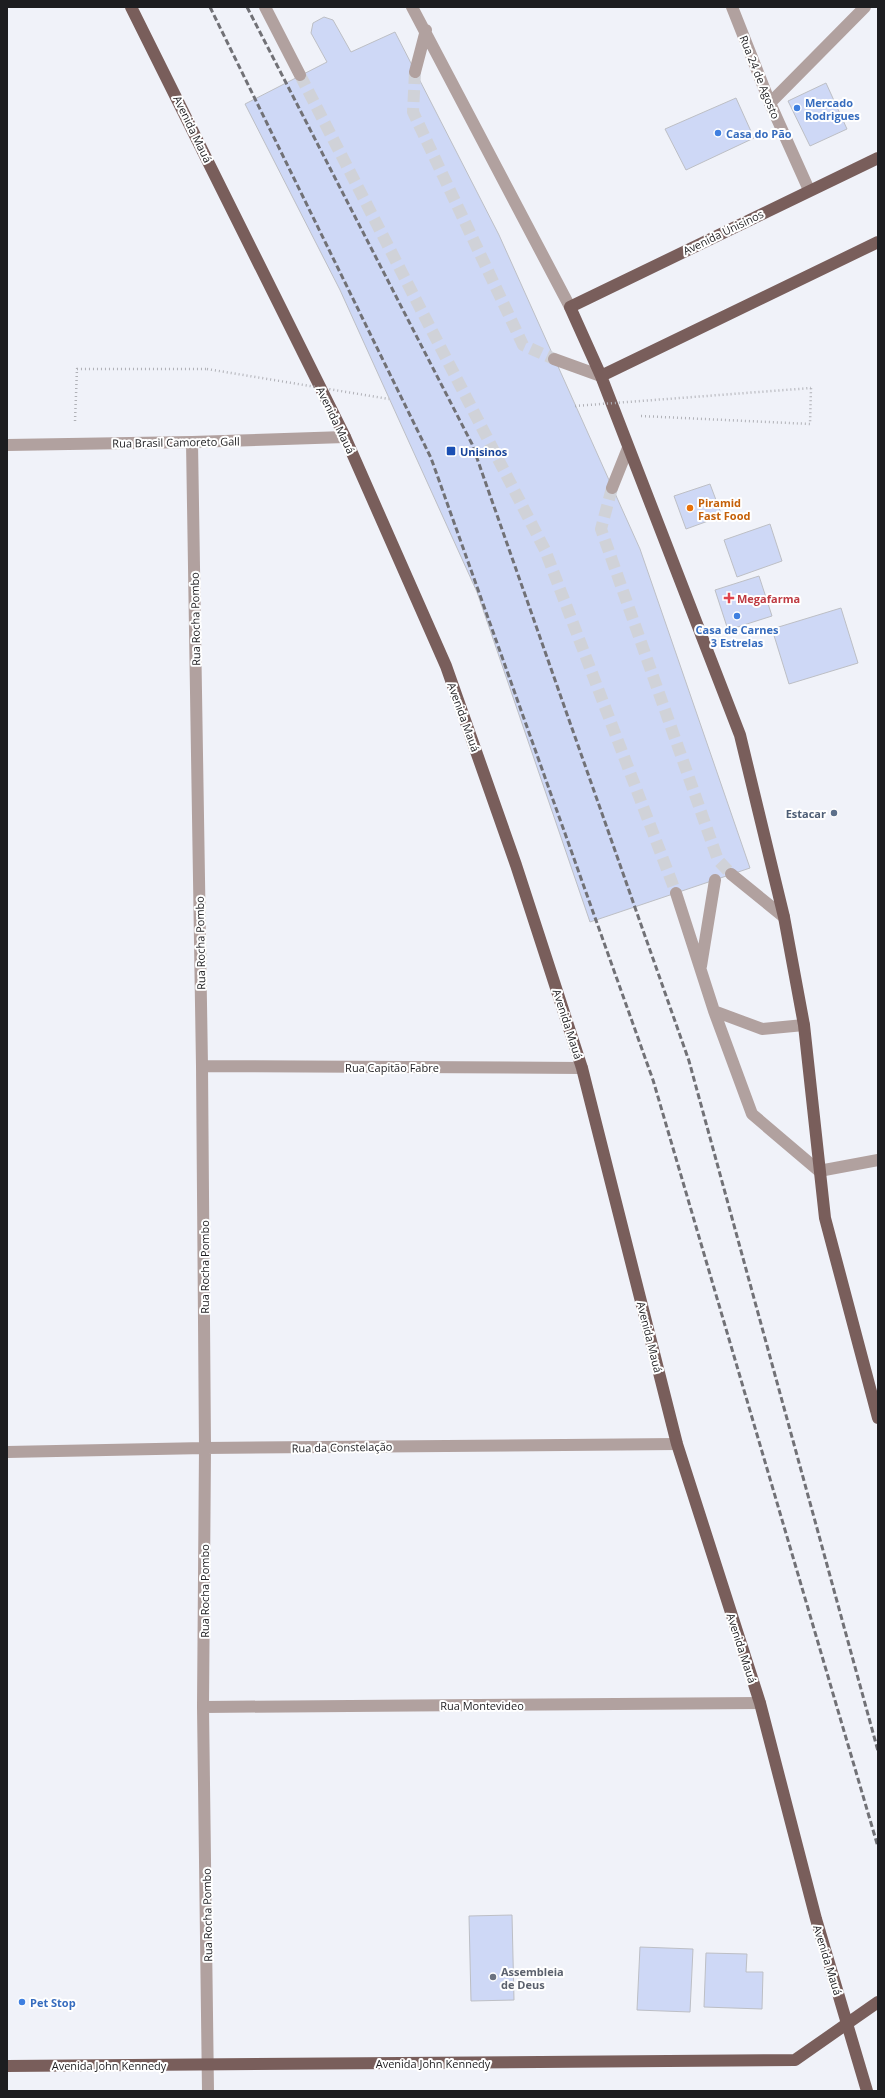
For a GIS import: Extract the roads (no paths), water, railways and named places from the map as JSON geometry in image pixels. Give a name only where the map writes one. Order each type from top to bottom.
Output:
[{"type":"main road","name":"Avenida Mauá","points":[[131,7],[345,437],[446,666],[516,865],[582,1068],[677,1444],[760,1703],[816,1919],[867,2091]]},
{"type":"main road","name":"Avenida Unisinos","points":[[570,307],[809,190],[878,158]]},
{"type":"main road","points":[[601,376],[878,242]]},
{"type":"main road","points":[[570,307],[601,376],[614,414],[740,735],[784,917],[804,1025],[825,1218],[878,1418]]},
{"type":"main road","name":"Avenida John Kennedy","points":[[7,2066],[795,2060],[878,2002]]},
{"type":"street","points":[[265,7],[300,75]]},
{"type":"street","points":[[412,7],[426,30],[570,307]]},
{"type":"street","name":"Rua 24 de Agosto","points":[[732,7],[770,103],[809,190]]},
{"type":"street","points":[[770,103],[865,7]]},
{"type":"street","points":[[415,72],[426,30]]},
{"type":"street","points":[[554,359],[601,376]]},
{"type":"street","name":"Rua Brasil Camoreto Gall","points":[[7,445],[192,442],[345,437]]},
{"type":"street","name":"Rua Rocha Pombo","points":[[192,442],[202,1066],[205,1448],[203,1707],[209,2065],[208,2091]]},
{"type":"street","points":[[612,488],[628,448]]},
{"type":"street","points":[[731,874],[784,917]]},
{"type":"street","points":[[701,969],[715,880]]},
{"type":"street","points":[[676,893],[714,1012],[752,1114],[819,1171],[878,1160]]},
{"type":"street","points":[[714,1012],[762,1029],[804,1025]]},
{"type":"street","name":"Rua Capitão Fabre","points":[[202,1066],[582,1068]]},
{"type":"street","name":"Rua da Constelação","points":[[7,1452],[205,1448],[677,1444]]},
{"type":"street","name":"Rua Montevideo","points":[[203,1707],[760,1703]]},
{"type":"tunnel","points":[[415,72],[413,112],[523,345],[554,359]]},
{"type":"tunnel","points":[[300,75],[545,550],[676,893]]},
{"type":"tunnel","points":[[612,488],[601,529],[718,860],[731,874]]},
{"type":"railway","points":[[210,7],[431,458],[653,1080],[878,1847]]},
{"type":"railway","points":[[247,7],[472,444],[689,1061],[878,1751]]},
{"type":"place","name":"Mercado Rodrigues","points":[[797,108]]},
{"type":"place","name":"Casa do Pão","points":[[718,133]]},
{"type":"place","name":"Unisinos","points":[[451,451]]},
{"type":"place","name":"Piramid Fast Food","points":[[690,508]]},
{"type":"place","name":"Megafarma","points":[[729,598]]},
{"type":"place","name":"Casa de Carnes 3 Estrelas","points":[[737,616]]},
{"type":"place","name":"Estacar","points":[[834,813]]},
{"type":"place","name":"Assembleia de Deus","points":[[493,1977]]},
{"type":"place","name":"Pet Stop","points":[[22,2002]]}]
